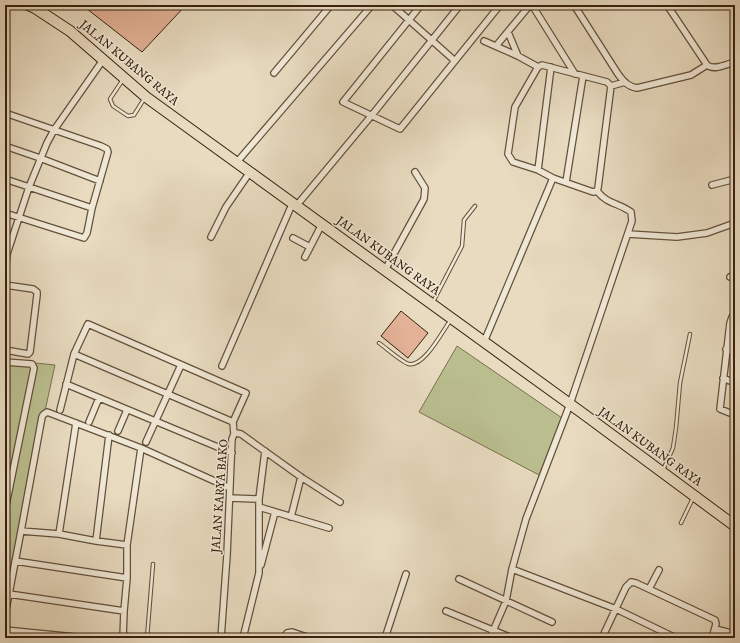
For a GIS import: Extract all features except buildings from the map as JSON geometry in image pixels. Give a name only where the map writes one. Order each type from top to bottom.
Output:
[{"type":"highway","name":"JALAN KUBANG RAYA","points":[[28,5],[36,8],[70,31],[146,97],[570,404],[735,526]]},
{"type":"street","points":[[274,73],[331,5]]},
{"type":"street","points":[[237,162],[372,5]]},
{"type":"street","points":[[392,5],[455,61]]},
{"type":"street","points":[[421,5],[343,102],[400,130],[500,5]]},
{"type":"street","points":[[222,366],[295,204],[372,115],[460,5]]},
{"type":"street","points":[[496,46],[531,5],[575,74]]},
{"type":"street","points":[[574,5],[624,82],[630,87],[637,88],[691,75],[706,65]]},
{"type":"street","points":[[667,5],[706,65],[715,68],[735,62]]},
{"type":"street","points":[[508,32],[518,56]]},
{"type":"street","points":[[484,41],[518,56],[538,67],[542,65],[607,82],[611,86]]},
{"type":"street","points":[[5,272],[6,253],[20,218],[40,158],[54,130],[103,60]]},
{"type":"street","points":[[538,67],[515,107],[508,154],[513,162],[538,170],[553,178],[593,192],[597,191]]},
{"type":"street","points":[[538,170],[551,68]]},
{"type":"street","points":[[566,182],[583,76]]},
{"type":"street","points":[[611,86],[624,82]]},
{"type":"street","points":[[490,638],[506,601],[512,569],[526,519],[570,404],[632,221],[631,212],[602,198],[597,191],[611,86]]},
{"type":"street","points":[[5,114],[100,146],[107,149],[108,152],[92,208],[87,233],[84,238],[5,213]]},
{"type":"street","points":[[5,146],[100,181]]},
{"type":"street","points":[[211,237],[226,207],[250,172]]},
{"type":"street","points":[[385,270],[424,199],[425,188],[415,172]]},
{"type":"street","points":[[484,342],[553,178]]},
{"type":"street","points":[[712,185],[735,179]]},
{"type":"street","points":[[5,180],[92,208]]},
{"type":"street","points":[[628,234],[677,237],[707,233],[735,223]]},
{"type":"street","points":[[305,257],[322,224]]},
{"type":"street","points":[[293,238],[310,247]]},
{"type":"street","points":[[5,285],[33,289],[37,295],[30,352],[23,355],[5,350]]},
{"type":"street","points":[[735,316],[732,317],[730,323],[720,409],[735,415]]},
{"type":"street","points":[[60,410],[74,354],[88,324],[246,393],[233,422],[234,434]]},
{"type":"street","points":[[726,349],[735,352]]},
{"type":"street","points":[[74,354],[233,422]]},
{"type":"street","points":[[5,362],[32,364],[34,368],[5,510]]},
{"type":"street","points":[[146,442],[182,365]]},
{"type":"street","points":[[723,378],[735,383]]},
{"type":"street","points":[[66,384],[232,453]]},
{"type":"street","points":[[89,422],[99,398]]},
{"type":"street","points":[[118,430],[127,410]]},
{"type":"street","points":[[5,615],[43,415],[47,412],[141,448],[230,488]]},
{"type":"street","points":[[59,534],[76,423]]},
{"type":"street","name":"JALAN KARYA BAKO","points":[[221,638],[234,434],[241,434],[301,477],[340,502]]},
{"type":"street","points":[[96,541],[109,435]]},
{"type":"street","points":[[123,638],[127,578],[127,545],[141,448]]},
{"type":"street","points":[[259,573],[259,499],[265,451]]},
{"type":"street","points":[[291,517],[301,477]]},
{"type":"street","points":[[230,498],[259,499]]},
{"type":"street","points":[[259,507],[329,528]]},
{"type":"street","points":[[244,638],[275,512]]},
{"type":"street","points":[[21,531],[59,534],[127,545]]},
{"type":"street","points":[[15,561],[127,578]]},
{"type":"street","points":[[512,569],[616,609],[676,638]]},
{"type":"street","points":[[649,589],[659,570]]},
{"type":"street","points":[[385,638],[406,574]]},
{"type":"street","points":[[459,578],[552,622]]},
{"type":"street","points":[[602,638],[626,587],[630,582],[636,583],[715,620],[716,624],[712,638]]},
{"type":"street","points":[[9,594],[124,611]]},
{"type":"street","points":[[446,610],[512,638]]},
{"type":"street","points":[[715,629],[735,634]]},
{"type":"street","points":[[5,630],[86,638]]},
{"type":"street","points":[[284,638],[287,633],[292,632],[310,638]]},
{"type":"lane","points":[[124,78],[110,99],[113,106],[128,116],[134,115],[146,97]]},
{"type":"lane","points":[[432,304],[462,246],[464,220],[475,206]]},
{"type":"lane","points":[[379,343],[408,364],[416,364],[424,358],[451,319]]},
{"type":"lane","points":[[662,472],[673,448],[680,383],[690,334]]},
{"type":"lane","points":[[681,523],[694,496]]},
{"type":"lane","points":[[147,638],[153,564]]},
{"type":"green space","points":[[457,346],[562,418],[539,475],[419,412]]},
{"type":"green space","points":[[5,360],[55,365],[5,595]]}]
